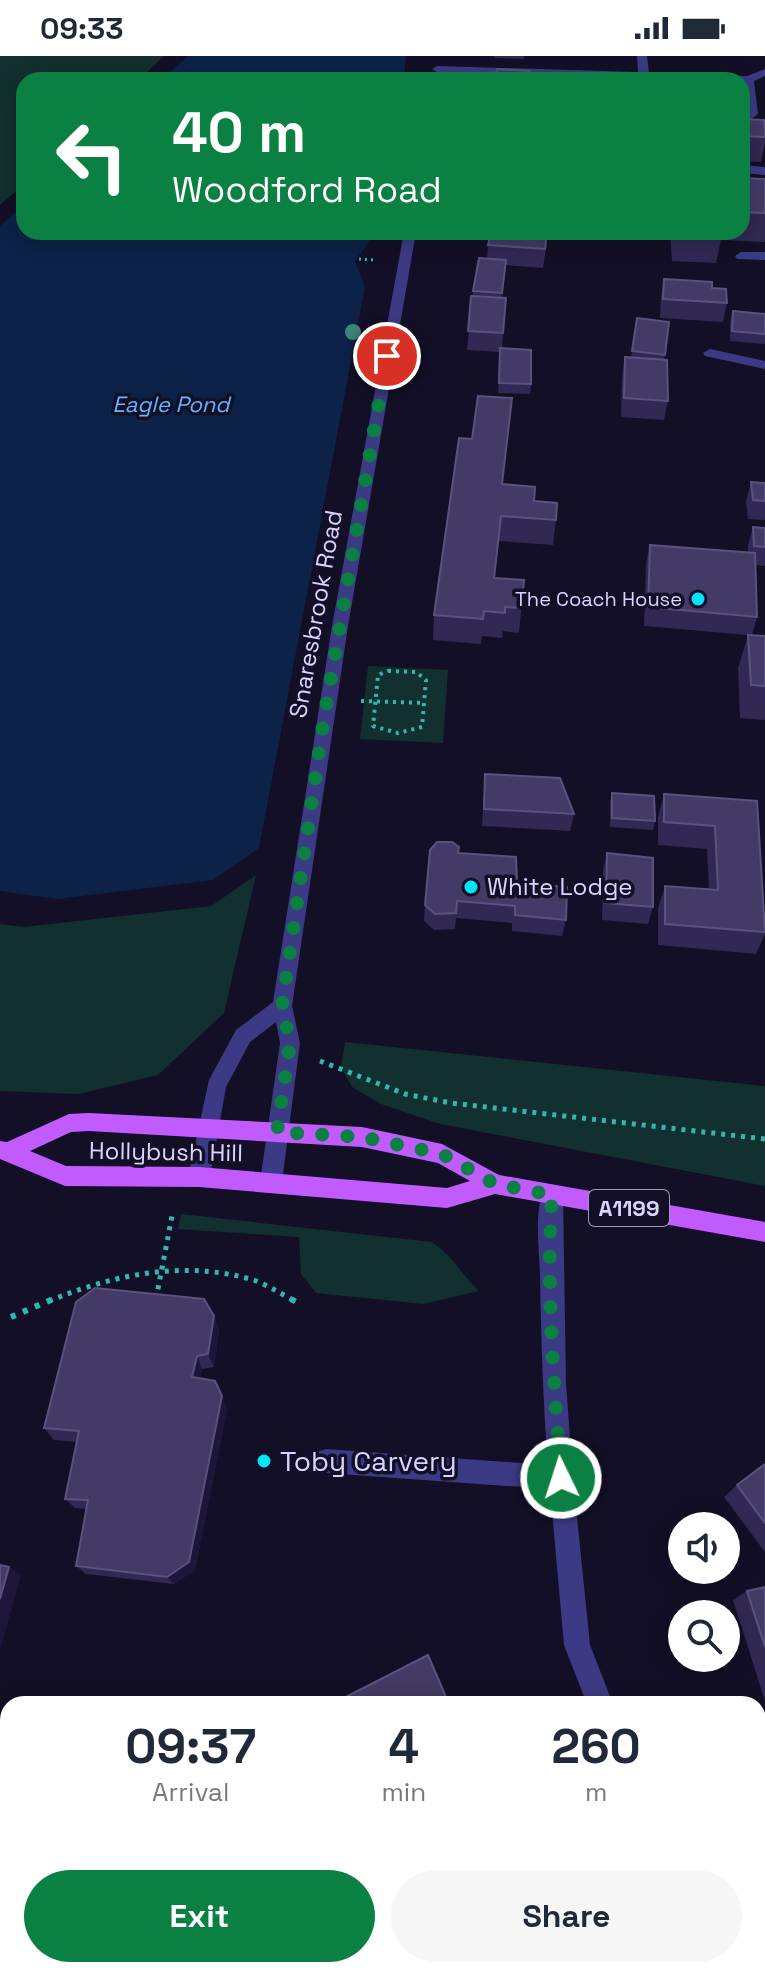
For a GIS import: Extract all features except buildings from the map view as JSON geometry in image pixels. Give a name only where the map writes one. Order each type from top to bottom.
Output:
[{"type":"main road","name":"Hollybush Hill","points":[[5,1150],[69,1123],[206,1127],[362,1137],[442,1154],[495,1184]]},
{"type":"main road","name":"Hollybush Hill","points":[[5,1150],[65,1176],[199,1177],[447,1198],[495,1184]]},
{"type":"main road","name":"A1199","points":[[495,1184],[765,1232]]},
{"type":"street","points":[[750,96],[750,116]]},
{"type":"street","name":"Snaresbrook Road","points":[[271,1182],[290,1043],[282,1006],[337,641],[409,240]]},
{"type":"street","points":[[741,256],[765,256]]},
{"type":"street","points":[[710,353],[765,365]]},
{"type":"street","points":[[199,1177],[216,1086],[243,1036],[282,1006]]},
{"type":"street","points":[[552,1195],[550,1233],[554,1384],[561,1478],[577,1645],[597,1696]]},
{"type":"street","points":[[326,1461],[561,1478]]},
{"type":"path","points":[[359,259],[380,261]]},
{"type":"path","points":[[388,671],[416,672],[426,680],[424,703],[422,727],[413,732],[380,732],[373,726],[378,675],[388,671]]},
{"type":"path","points":[[352,701],[424,703]]},
{"type":"path","points":[[327,1061],[405,1094],[451,1103],[765,1139]]},
{"type":"path","points":[[154,1308],[174,1207]]},
{"type":"path","points":[[11,1317],[95,1282],[162,1269],[251,1279],[298,1303]]},
{"type":"green space","points":[[0,56],[164,56],[147,72],[16,72],[16,191],[0,205]]},
{"type":"green space","points":[[368,666],[448,670],[443,743],[360,739]]},
{"type":"green space","points":[[256,875],[224,1013],[158,1075],[79,1094],[0,1091],[0,924],[24,927],[211,906]]},
{"type":"green space","points":[[345,1042],[765,1086],[765,1186],[440,1124],[381,1104],[352,1087],[341,1067]]},
{"type":"green space","points":[[181,1214],[432,1242],[479,1291],[423,1304],[316,1293],[301,1274],[299,1237],[178,1229]]},
{"type":"water","points":[[188,56],[406,56],[405,72],[170,72]]},
{"type":"water","name":"Eagle Pond","points":[[16,211],[16,240],[370,240],[355,261],[365,287],[259,848],[213,880],[57,899],[0,891],[0,226]]},
{"type":"place","name":"The Coach House","points":[[698,599]]},
{"type":"place","name":"White Lodge","points":[[471,887]]},
{"type":"place","name":"Toby Carvery","points":[[264,1461]]},
{"type":"route","points":[[387,356],[314,780],[282,1006],[290,1043],[277,1132],[362,1137],[442,1154],[495,1184],[552,1195],[550,1233],[554,1384],[561,1478]]}]
